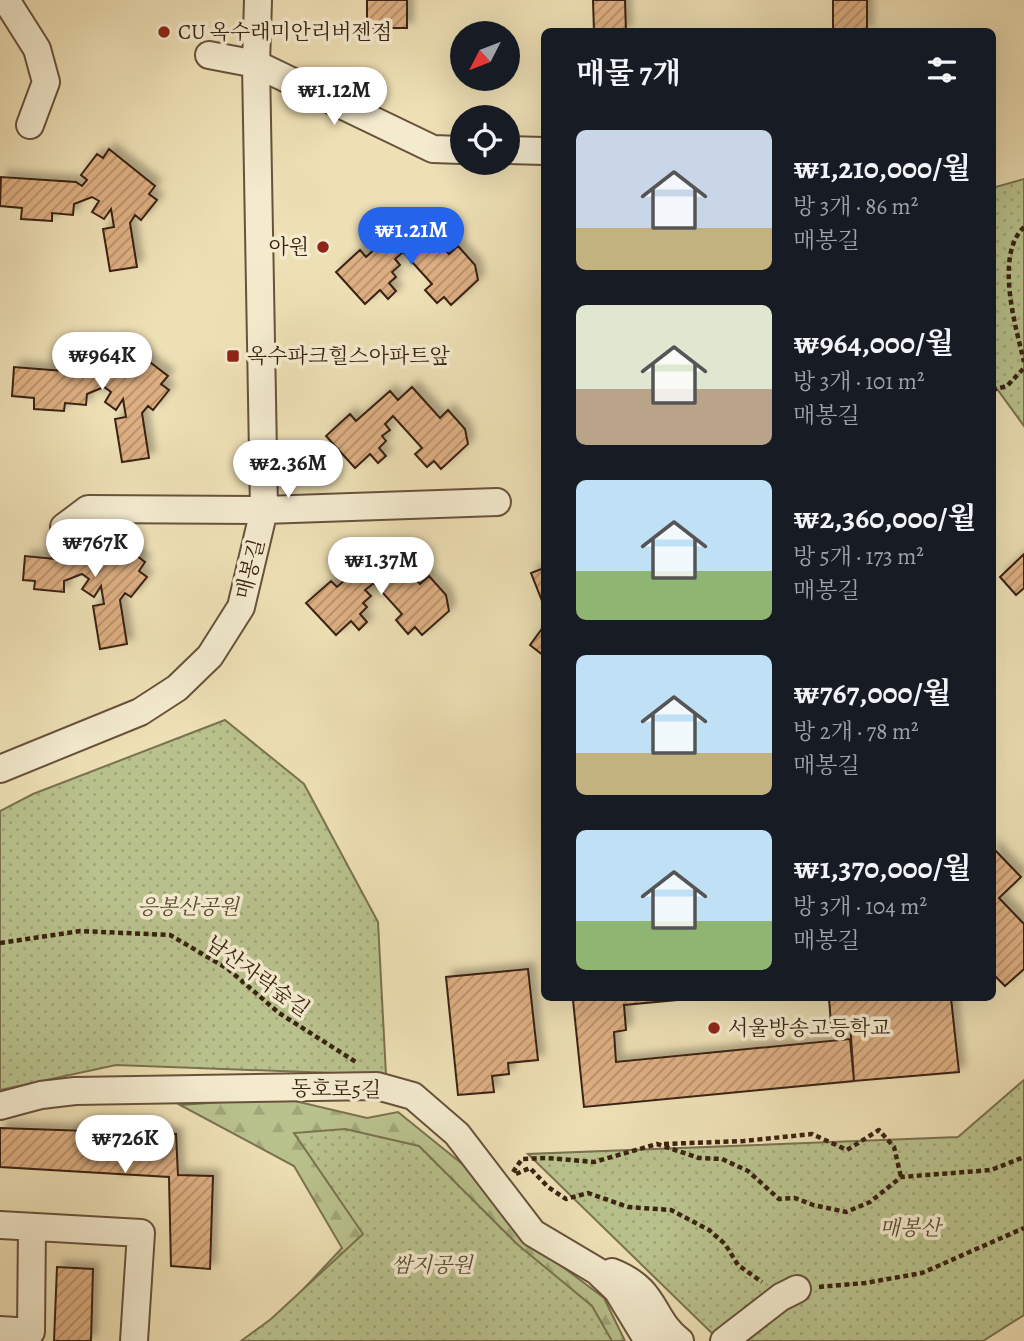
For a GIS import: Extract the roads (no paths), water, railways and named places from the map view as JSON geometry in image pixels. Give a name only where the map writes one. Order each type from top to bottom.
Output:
[{"type":"street","points":[[6,0],[37,49],[46,82],[30,125]]},
{"type":"street","name":"매봉길","points":[[0,769],[140,712],[177,688],[210,656],[241,607],[264,510],[256,64],[258,0]]},
{"type":"street","points":[[209,55],[256,64],[433,149],[450,150]]},
{"type":"street","points":[[520,150],[541,151]]},
{"type":"street","points":[[64,527],[88,509],[264,510],[497,502]]},
{"type":"street","name":"동호로5길","points":[[0,1106],[41,1095],[75,1091],[377,1086],[413,1096],[457,1134],[533,1233],[602,1276],[617,1290],[648,1341]]},
{"type":"street","points":[[0,1225],[141,1233],[134,1341]]},
{"type":"street","points":[[0,1330],[31,1332],[32,1227]]},
{"type":"street","points":[[602,1276],[612,1272],[625,1277],[647,1294],[680,1341]]},
{"type":"street","points":[[724,1341],[781,1297],[797,1289]]},
{"type":"place","name":"CU 옥수래미안리버젠점","points":[[164,32]]},
{"type":"place","name":"아원","points":[[323,247]]},
{"type":"place","name":"옥수파크힐스아파트앞","points":[[233,356]]},
{"type":"place","name":"서울방송고등학교","points":[[714,1028]]},
{"type":"park label","name":"응봉산공원","points":[[188,907]]},
{"type":"park label","name":"매봉산","points":[[910,1228]]},
{"type":"park label","name":"쌈지공원","points":[[432,1265]]}]
